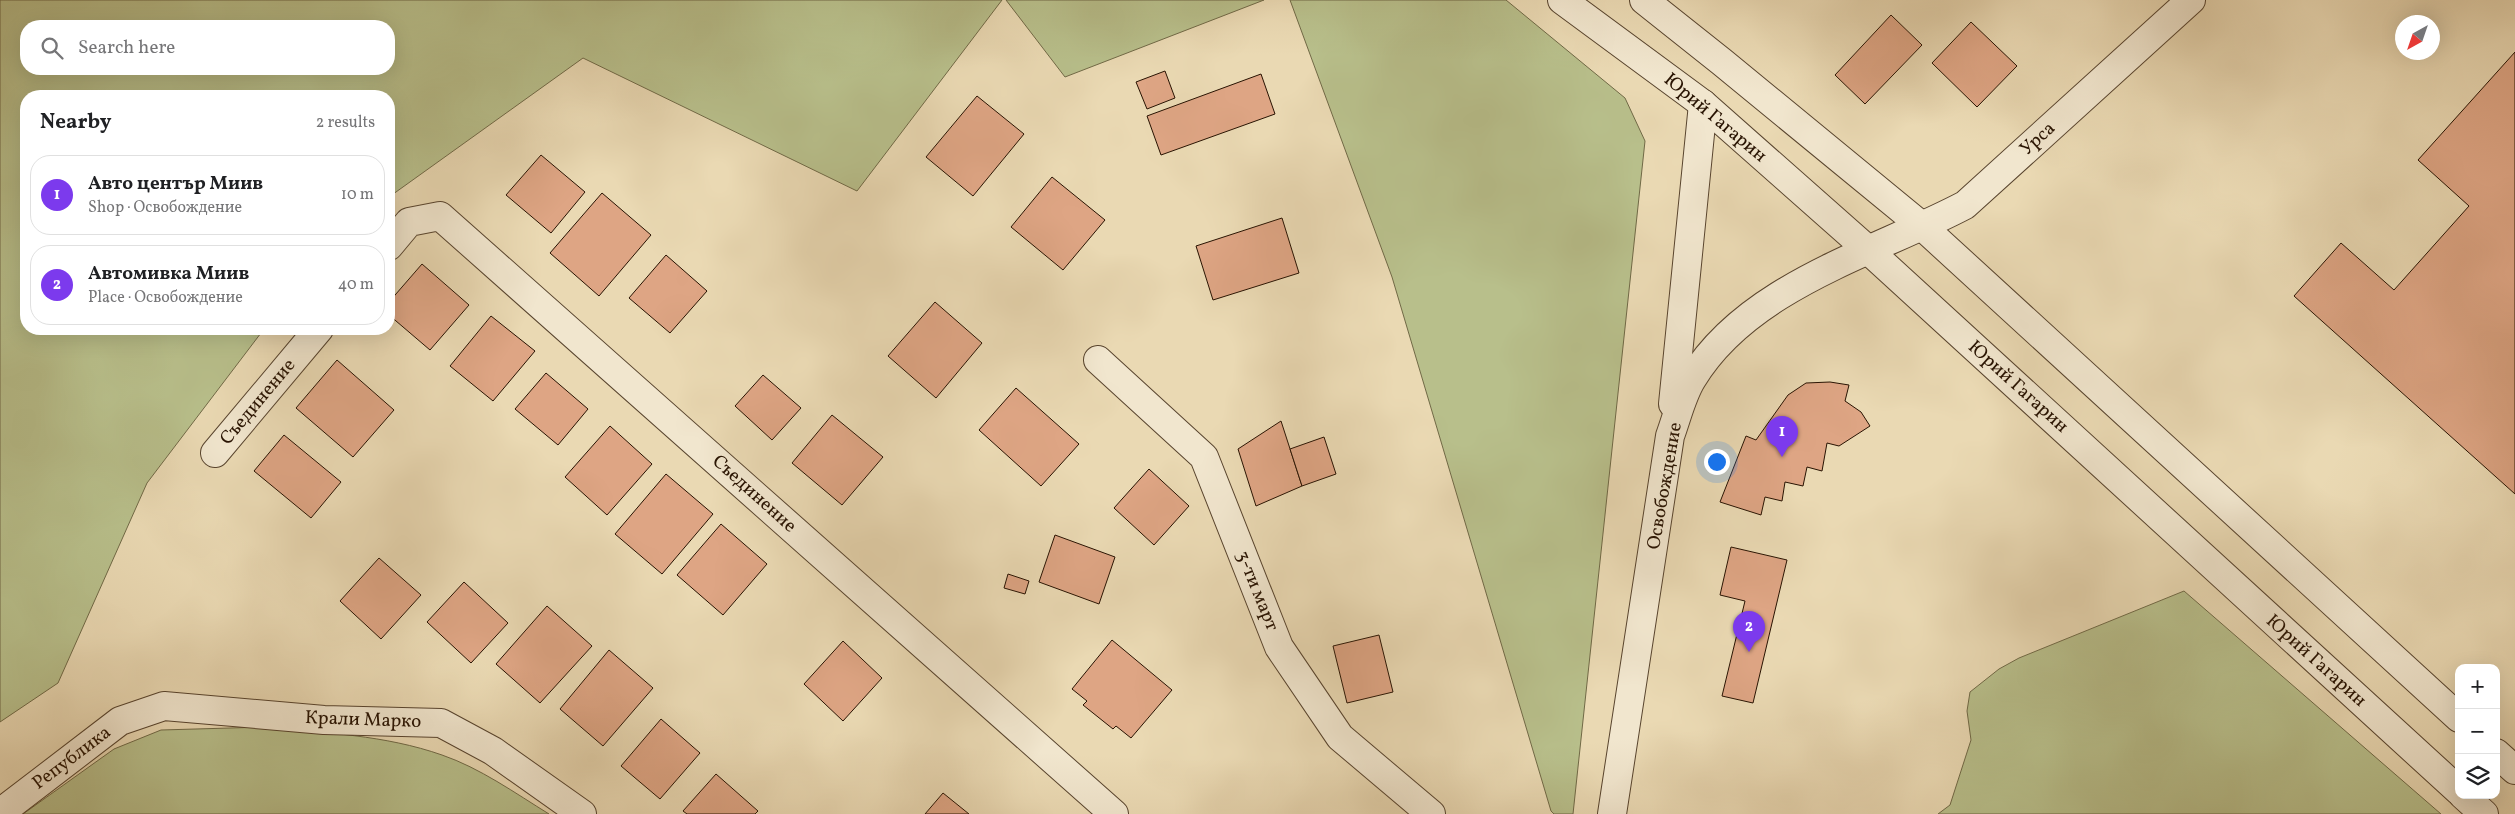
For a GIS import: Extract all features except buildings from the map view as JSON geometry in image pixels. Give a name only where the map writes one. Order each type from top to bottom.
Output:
[{"type":"street","name":"Юрий Гагарин","points":[[1562,0],[1703,104],[1867,249],[2455,787]]},
{"type":"street","points":[[1644,0],[1722,62],[1922,228],[2455,714]]},
{"type":"street","name":"Урса","points":[[1867,249],[1922,228],[1965,205],[2191,0]]},
{"type":"street","points":[[1670,436],[1703,104]]},
{"type":"street","name":"Съединение","points":[[395,239],[409,222],[440,216],[1114,814]]},
{"type":"street","name":"Освобождение","points":[[1612,814],[1670,436],[1691,380],[1715,347],[1749,316],[1787,292],[1867,249]]},
{"type":"street","name":"Съединение","points":[[215,453],[315,335]]},
{"type":"street","name":"3-ти март","points":[[1098,360],[1204,457],[1279,647],[1340,737],[1431,814]]},
{"type":"street","name":"Крали Марко","points":[[120,721],[164,706],[324,720],[441,723],[493,751],[582,814]]},
{"type":"street","name":"Република","points":[[0,813],[120,721]]},
{"type":"street","points":[[2497,754],[2515,770]]},
{"type":"street","points":[[2467,799],[2484,814]]},
{"type":"green space","points":[[0,0],[1002,0],[857,191],[583,58],[395,193],[395,90],[20,90],[20,335],[259,335],[147,483],[58,683],[0,722]]},
{"type":"green space","points":[[1006,0],[1264,0],[1065,77]]},
{"type":"green space","points":[[1290,0],[1506,0],[1625,98],[1645,141],[1573,814],[1554,814],[1551,811],[1392,277]]},
{"type":"green space","points":[[2184,591],[2441,814],[1938,814],[1950,805],[1971,740],[1967,711],[1970,692],[1999,669],[2019,658]]},
{"type":"green space","points":[[265,727],[355,736],[420,748],[456,760],[470,767],[497,781],[549,814],[23,814],[114,749],[161,730]]},
{"type":"place","name":"Авто център Миив","points":[[1782,457]]},
{"type":"place","name":"Автомивка Миив","points":[[1749,652]]}]
